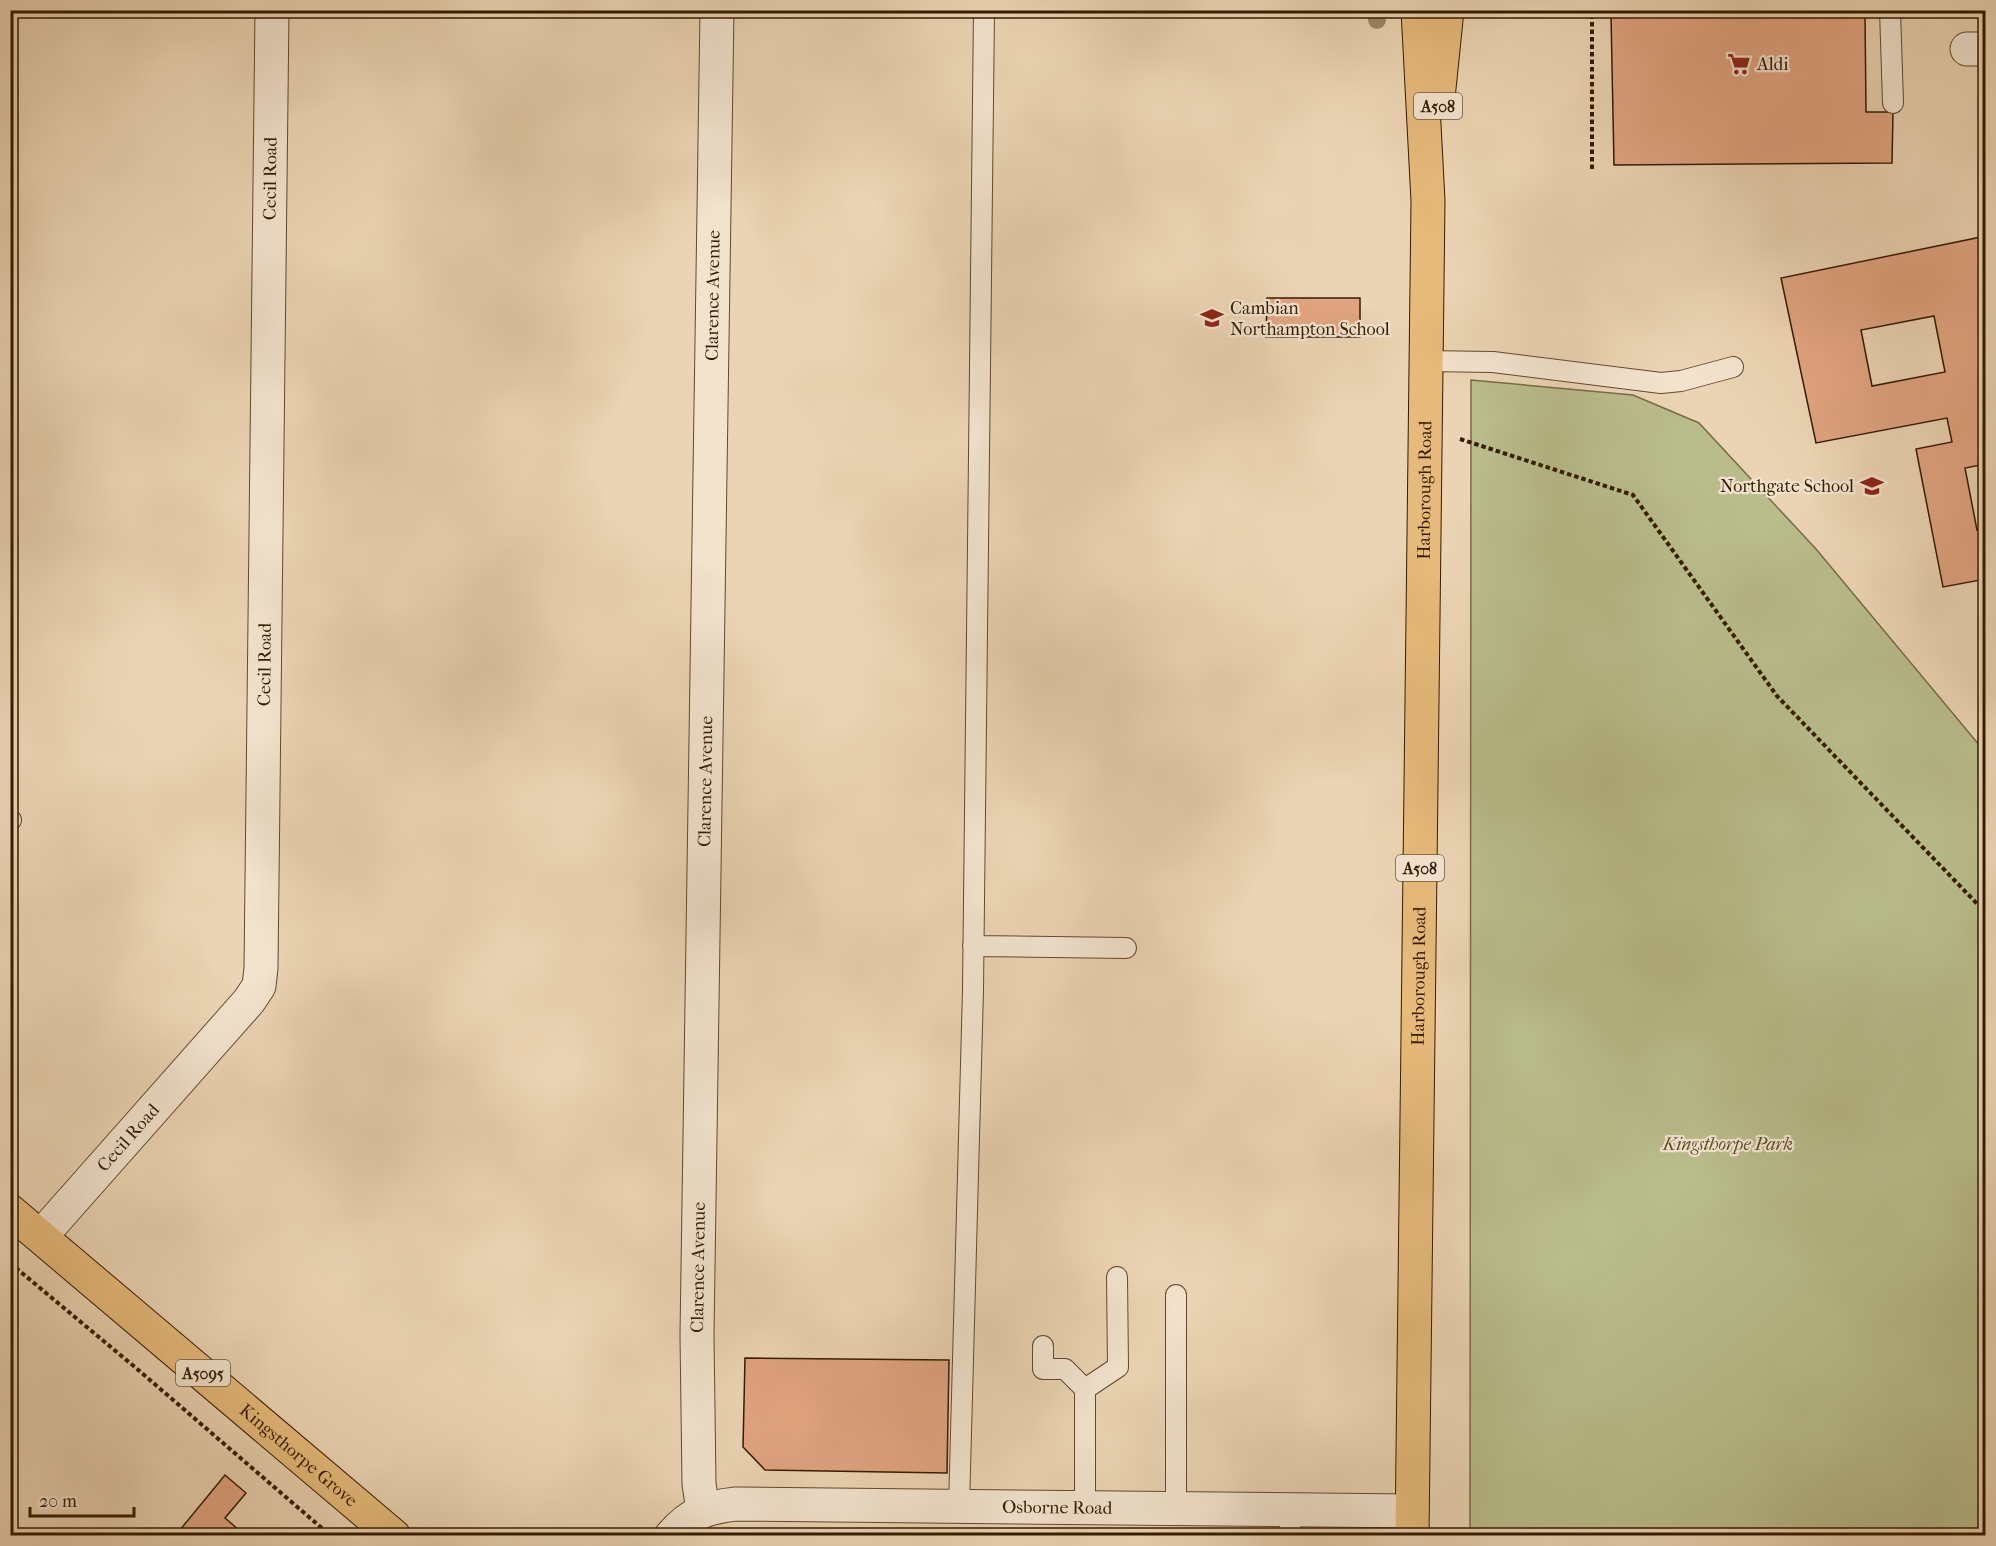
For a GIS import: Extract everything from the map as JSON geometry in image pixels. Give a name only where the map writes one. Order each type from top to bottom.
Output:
[{"type":"main road","name":"A508","points":[[1418,10],[1428,201]]},
{"type":"main road","name":"A508","points":[[1428,201],[1447,10]]},
{"type":"main road","name":"Harborough Road","points":[[1412,1523],[1428,201]]},
{"type":"main road","name":"Kingsthorpe Grove","points":[[10,1211],[42,1235],[394,1536]]},
{"type":"street","name":"Cecil Road","points":[[42,1235],[249,1001],[259,986],[272,10]]},
{"type":"street","name":"Clarence Avenue","points":[[703,1510],[699,1484],[698,1335],[717,10]]},
{"type":"street","name":"Osborne Road","points":[[703,1510],[736,1504],[1176,1509],[1290,1523],[1412,1523]]},
{"type":"street","points":[[671,1536],[687,1519],[703,1510]]},
{"type":"lane","points":[[959,1507],[972,946],[984,10]]},
{"type":"lane","points":[[1890,10],[1893,103]]},
{"type":"lane","points":[[1426,361],[1493,362],[1661,383],[1681,381],[1733,368]]},
{"type":"lane","points":[[972,946],[1126,948]]},
{"type":"lane","points":[[1085,1389],[1118,1367],[1117,1277]]},
{"type":"lane","points":[[1176,1295],[1176,1509]]},
{"type":"lane","points":[[1043,1346],[1043,1369],[1065,1369],[1085,1389],[1085,1508]]},
{"type":"path","points":[[1592,10],[1592,169]]},
{"type":"path","points":[[1425,428],[1632,495],[1778,696],[1986,913]]},
{"type":"path","points":[[10,1263],[331,1536]]},
{"type":"green space","name":"Kingsthorpe Park","points":[[1471,380],[1633,395],[1699,423],[1816,549],[1985,752],[1985,1535],[1470,1535]]},
{"type":"building","name":"Aldi","points":[[1865,12],[1866,112],[1893,112],[1892,163],[1614,165],[1611,15]]},
{"type":"building","points":[[1986,236],[1986,464],[1965,468],[1977,530],[1986,528],[1986,579],[1943,587],[1916,449],[1952,442],[1947,418],[1816,443],[1781,278]],"holes":[[[1934,316],[1945,372],[1872,386],[1861,330]]]},
{"type":"building","points":[[1267,298],[1360,298],[1360,337],[1266,337]]},
{"type":"building","points":[[745,1358],[949,1360],[947,1473],[765,1470],[743,1447]]},
{"type":"building","points":[[225,1475],[246,1493],[225,1518],[246,1536],[175,1536]]},
{"type":"place","name":"Aldi","points":[[1739,64]]},
{"type":"place","name":"Cambian Northampton School","points":[[1212,318]]},
{"type":"place","name":"Northgate School","points":[[1872,486]]}]
